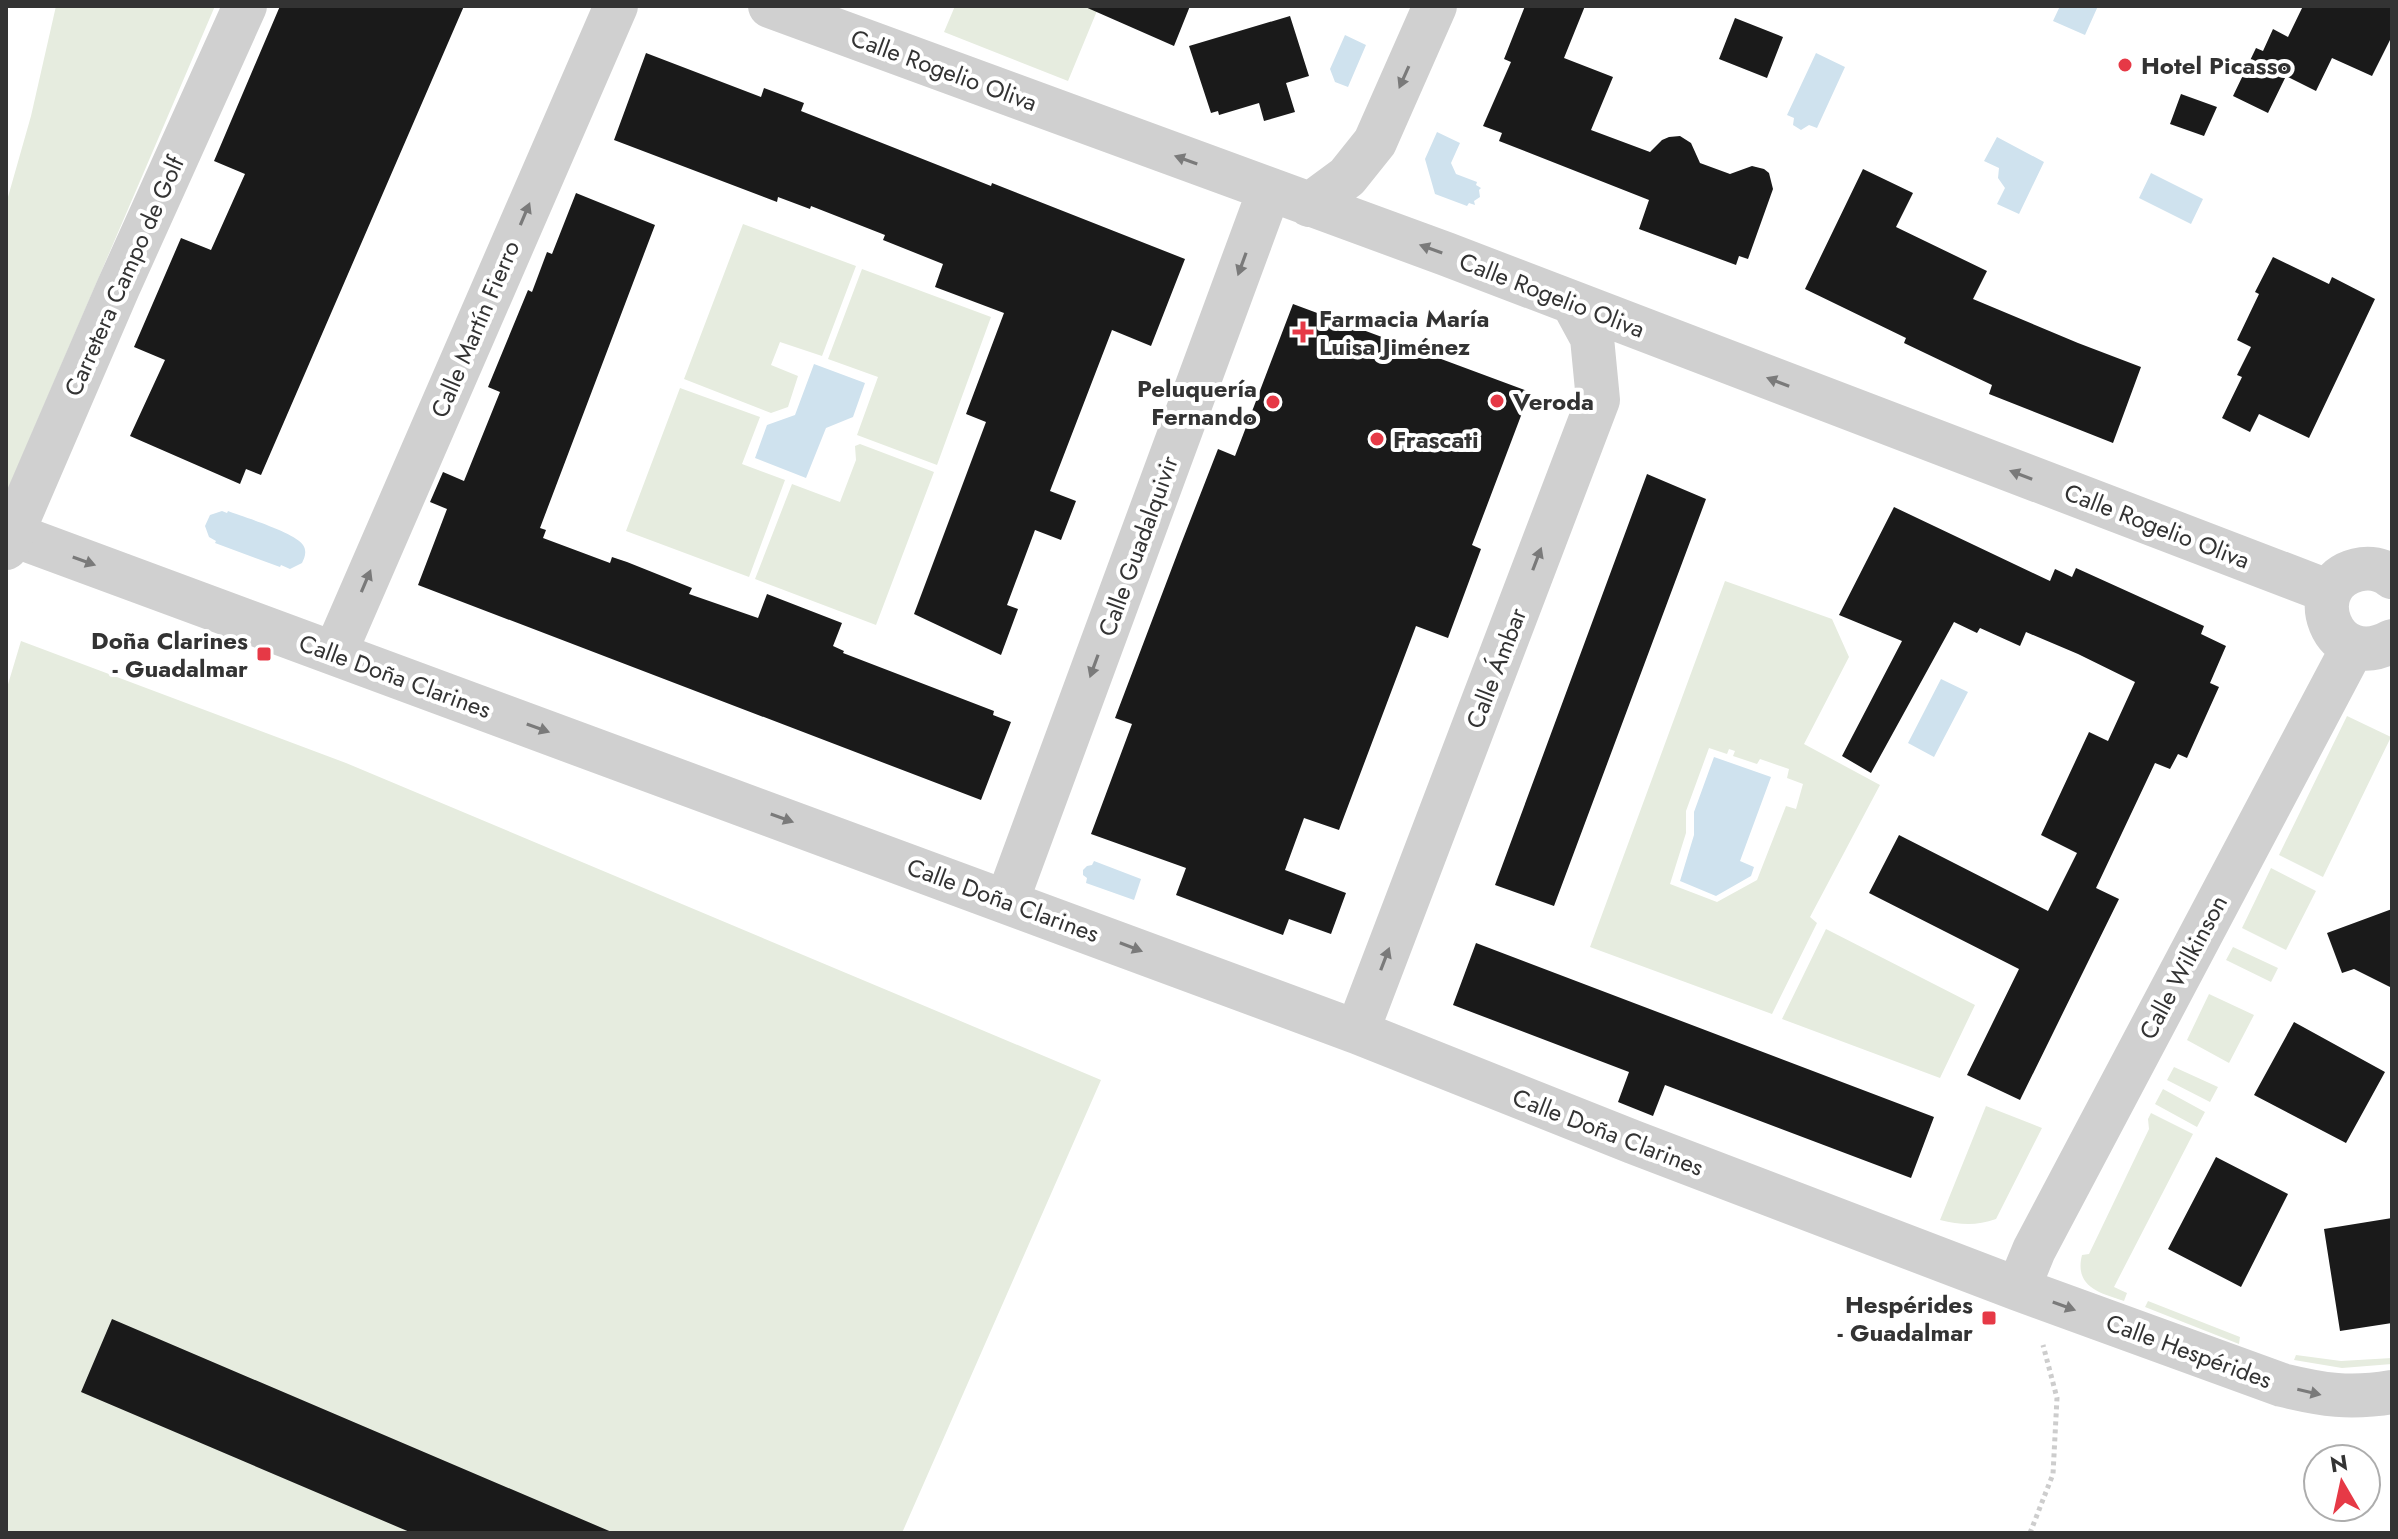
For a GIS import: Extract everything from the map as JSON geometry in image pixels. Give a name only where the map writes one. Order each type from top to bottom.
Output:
[{"type":"street","name":"Carretera Campo de Golf","points":[[8,541],[245,6]]},
{"type":"street","name":"Calle Martín Fierro","points":[[335,653],[616,6]]},
{"type":"street","name":"Calle Rogelio Oliva","points":[[770,6],[1573,303],[2330,592]]},
{"type":"street","points":[[1289,198],[1347,177],[1375,142],[1435,6]]},
{"type":"street","name":"Calle Guadalquivir","points":[[1007,901],[1289,198]]},
{"type":"street","name":"Calle Ámbar","points":[[1357,1032],[1598,400],[1592,338],[1573,303]]},
{"type":"street","name":"Calle Doña Clarines","points":[[8,541],[335,653],[1007,901],[1357,1032],[1633,1142],[2005,1284]]},
{"type":"street","points":[[2372,644],[2341,640],[2332,631],[2326,605],[2337,581],[2348,572],[2361,569],[2390,571]]},
{"type":"street","name":"Calle Wilkinson","points":[[2005,1284],[2034,1250],[2372,644]]},
{"type":"street","name":"Calle Hespérides","points":[[2005,1284],[2282,1385],[2328,1396],[2368,1396],[2392,1392]]},
{"type":"path","points":[[2005,1284],[2014,1301],[2017,1317],[2035,1327],[2044,1347],[2057,1398],[2053,1474],[2030,1533]]},
{"type":"shaded area","points":[[56,6],[215,6],[6,494],[6,204],[31,116]]},
{"type":"shaded area","points":[[955,6],[1099,6],[1068,81],[944,32]]},
{"type":"shaded area","points":[[743,224],[856,266],[822,356],[780,342],[771,365],[798,376],[788,407],[771,413],[684,379]]},
{"type":"shaded area","points":[[862,269],[991,317],[937,465],[857,435],[878,377],[828,359]]},
{"type":"shaded area","points":[[680,388],[760,417],[742,464],[785,480],[749,577],[626,531]]},
{"type":"shaded area","points":[[860,444],[934,472],[876,625],[755,579],[792,484],[840,502],[856,460],[855,446]]},
{"type":"shaded area","points":[[1725,581],[1832,619],[1849,657],[1804,744],[1880,785],[1810,917],[1817,923],[1772,1014],[1590,947]],"holes":[[[1709,748],[1727,754],[1729,749],[1735,751],[1733,756],[1757,764],[1760,759],[1789,769],[1787,778],[1803,784],[1796,809],[1786,806],[1757,880],[1717,902],[1670,884],[1686,833],[1686,811]]]},
{"type":"shaded area","points":[[21,641],[346,763],[1101,1080],[902,1533],[6,1533],[6,691]]},
{"type":"shaded area","points":[[2347,716],[2391,737],[2323,877],[2279,855]]},
{"type":"shaded area","points":[[2271,868],[2316,891],[2286,950],[2242,928]]},
{"type":"shaded area","points":[[1826,929],[1975,1005],[1940,1078],[1782,1019]]},
{"type":"shaded area","points":[[2233,947],[2278,968],[2271,982],[2226,960]]},
{"type":"shaded area","points":[[2209,994],[2254,1015],[2229,1063],[2187,1040]]},
{"type":"shaded area","points":[[2174,1067],[2218,1087],[2210,1102],[2167,1080]]},
{"type":"shaded area","points":[[2163,1089],[2205,1112],[2197,1127],[2155,1104]]},
{"type":"shaded area","points":[[1986,1106],[2042,1128],[1996,1219],[1968,1224],[1940,1220]]},
{"type":"shaded area","points":[[2151,1113],[2193,1134],[2114,1287],[2127,1293],[2124,1301],[2085,1282],[2082,1255],[2089,1254],[2149,1129]]},
{"type":"shaded area","points":[[2148,1301],[2240,1337],[2239,1344],[2145,1307]]},
{"type":"shaded area","points":[[2296,1355],[2341,1361],[2392,1358],[2392,1364],[2342,1368],[2294,1360]]},
{"type":"water","points":[[2060,6],[2098,6],[2085,35],[2053,21]]},
{"type":"water","points":[[1345,35],[1366,45],[1348,87],[1335,82],[1330,69]]},
{"type":"water","points":[[1816,53],[1845,67],[1817,128],[1809,125],[1801,130],[1793,125],[1794,118],[1787,115]]},
{"type":"water","points":[[1437,132],[1460,143],[1451,163],[1456,174],[1477,182],[1476,185],[1481,188],[1475,205],[1469,203],[1467,206],[1435,194],[1425,159]]},
{"type":"water","points":[[1997,137],[2044,162],[2019,214],[1997,204],[2005,188],[1998,178],[1999,168],[1984,161]]},
{"type":"water","points":[[2151,173],[2203,199],[2191,224],[2139,198]]},
{"type":"water","points":[[814,364],[865,383],[853,417],[826,428],[806,478],[755,458],[767,425],[795,415]]},
{"type":"water","points":[[222,511],[291,535],[305,550],[302,563],[290,569],[280,567],[215,543],[205,526],[210,515]]},
{"type":"water","points":[[1941,679],[1968,692],[1934,757],[1908,743]]},
{"type":"water","points":[[1714,757],[1771,777],[1740,861],[1754,867],[1751,876],[1716,896],[1680,881],[1694,835],[1694,812]]},
{"type":"water","points":[[1094,861],[1141,879],[1134,900],[1086,883],[1083,870]]},
{"type":"building","points":[[280,6],[464,6],[261,475],[246,469],[240,484],[130,436],[165,360],[134,347],[181,238],[211,250],[245,174],[214,161]]},
{"type":"building","points":[[1083,6],[1190,6],[1174,46]]},
{"type":"building","points":[[1525,6],[1585,6],[1564,58],[1613,77],[1591,130],[1650,152],[1662,140],[1680,136],[1691,143],[1700,163],[1730,174],[1752,166],[1769,173],[1773,189],[1748,259],[1739,256],[1736,265],[1639,229],[1649,200],[1499,141],[1502,133],[1483,126],[1511,62],[1504,59]]},
{"type":"building","points":[[2303,6],[2392,6],[2392,36],[2372,76],[2332,58],[2316,91],[2286,76],[2268,113],[2233,96],[2256,48],[2263,51],[2273,29],[2288,37]]},
{"type":"building","points":[[1290,16],[1309,76],[1286,83],[1295,112],[1264,121],[1259,103],[1219,115],[1218,111],[1211,113],[1189,46]]},
{"type":"building","points":[[1735,18],[1783,37],[1767,78],[1719,59]]},
{"type":"building","points":[[646,53],[761,97],[764,88],[804,103],[801,111],[1185,259],[1151,346],[1112,330],[1050,491],[1076,501],[1061,540],[1035,530],[1007,605],[1018,609],[1001,655],[914,614],[986,422],[966,414],[1004,313],[935,287],[943,264],[883,240],[885,235],[811,206],[810,209],[778,197],[777,202],[614,140]]},
{"type":"building","points":[[2181,94],[2217,107],[2204,136],[2170,124]]},
{"type":"building","points":[[1863,169],[1913,193],[1896,227],[1987,271],[1973,299],[2141,367],[2113,443],[1989,394],[1992,385],[1904,343],[1906,338],[1805,289]]},
{"type":"building","points":[[576,193],[655,225],[540,528],[546,530],[543,538],[610,563],[612,557],[627,562],[692,588],[689,594],[758,618],[767,594],[842,623],[833,646],[843,653],[994,711],[993,715],[1011,722],[981,800],[418,585],[447,509],[430,502],[443,472],[464,481],[500,392],[488,387],[528,290],[532,292],[547,252],[552,254]]},
{"type":"building","points":[[2273,257],[2329,284],[2332,277],[2375,299],[2309,438],[2259,414],[2250,432],[2222,418],[2242,377],[2237,375],[2251,347],[2237,340],[2259,294],[2255,292]]},
{"type":"building","points":[[1293,304],[1530,392],[1472,545],[1481,549],[1448,638],[1416,626],[1339,830],[1304,818],[1285,870],[1346,893],[1331,934],[1289,919],[1283,935],[1176,895],[1186,868],[1091,834],[1132,724],[1115,718],[1181,544],[1218,449],[1235,456]]},
{"type":"building","points":[[1647,474],[1706,499],[1554,906],[1495,885]]},
{"type":"building","points":[[1894,507],[2050,581],[2055,569],[2072,577],[2076,568],[2204,626],[2201,634],[2226,646],[2210,683],[2219,687],[2187,758],[2178,754],[2170,769],[2155,763],[2096,888],[2119,899],[2020,1100],[1967,1075],[2019,969],[1869,893],[1899,835],[2048,911],[2077,853],[2041,835],[2089,732],[2108,741],[2135,682],[2026,632],[2020,646],[1980,628],[1977,633],[1954,622],[1871,773],[1842,756],[1902,641],[1839,615]]},
{"type":"building","points":[[2392,909],[2392,988],[2354,969],[2342,973],[2327,933]]},
{"type":"building","points":[[1476,943],[1934,1117],[1911,1178],[1665,1085],[1653,1116],[1618,1102],[1629,1072],[1453,1005]]},
{"type":"building","points":[[2294,1022],[2385,1072],[2346,1143],[2254,1095]]},
{"type":"building","points":[[2216,1157],[2288,1194],[2241,1287],[2168,1249]]},
{"type":"building","points":[[2392,1218],[2392,1323],[2340,1331],[2324,1229]]},
{"type":"building","points":[[112,1319],[614,1533],[412,1533],[81,1392]]},
{"type":"place","name":"Hotel Picasso","points":[[2125,65]]},
{"type":"place","name":"Farmacia María Luisa Jiménez","points":[[1303,332]]},
{"type":"place","name":"Veroda","points":[[1497,401]]},
{"type":"place","name":"Peluquería Fernando","points":[[1273,402]]},
{"type":"place","name":"Frascati","points":[[1377,439]]},
{"type":"place","name":"Doña Clarines - Guadalmar","points":[[264,654]]},
{"type":"place","name":"Hespérides - Guadalmar","points":[[1989,1318]]}]
